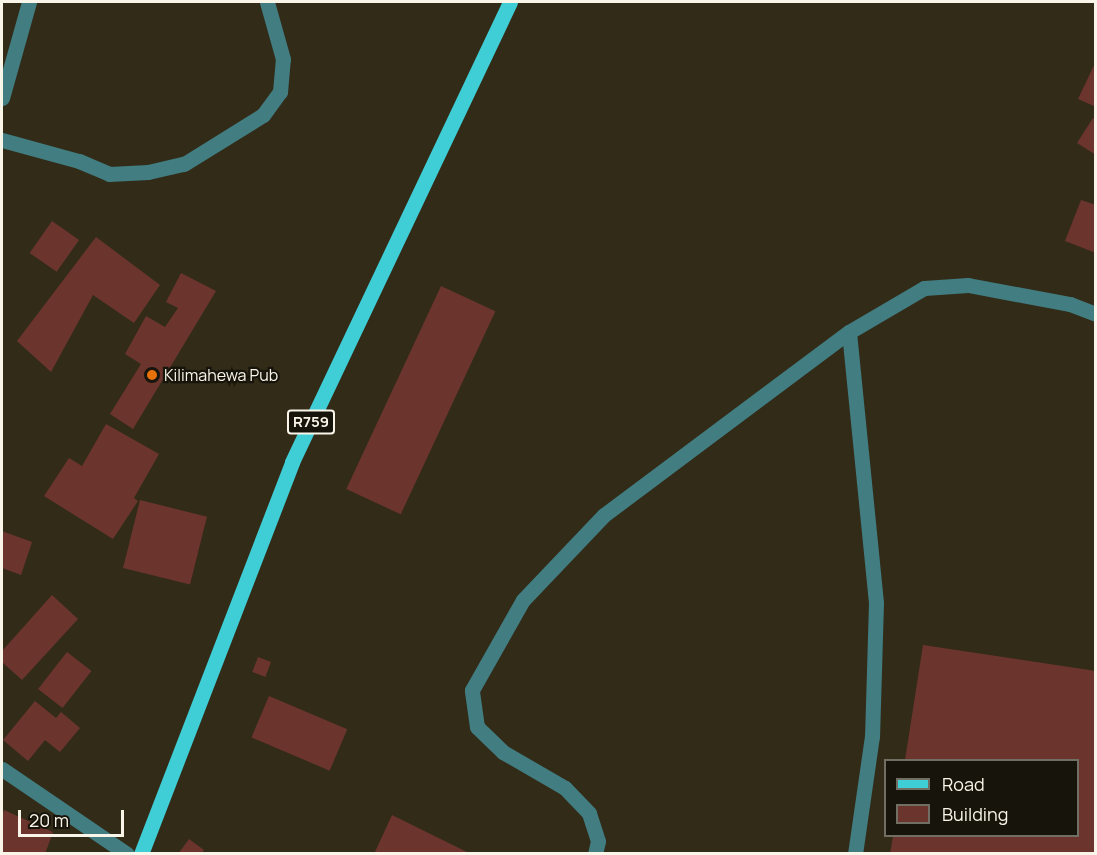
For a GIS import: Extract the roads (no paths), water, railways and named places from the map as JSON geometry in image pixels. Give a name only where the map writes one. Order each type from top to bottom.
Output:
[{"type":"main road","name":"R759","points":[[141,854],[292,462],[510,2]]},
{"type":"street","points":[[2,98],[29,2]]},
{"type":"street","points":[[2,140],[79,161],[109,174],[148,172],[184,164],[263,115],[280,92],[283,59],[267,2]]},
{"type":"street","points":[[595,854],[598,841],[588,813],[565,788],[503,752],[477,727],[472,690],[523,600],[604,515],[849,332],[924,288],[968,285],[1070,304],[1095,314]]},
{"type":"street","points":[[849,332],[876,603],[872,736],[855,854]]},
{"type":"street","points":[[2,769],[127,854]]},
{"type":"place","name":"Kilimahewa Pub","points":[[152,375]]}]
